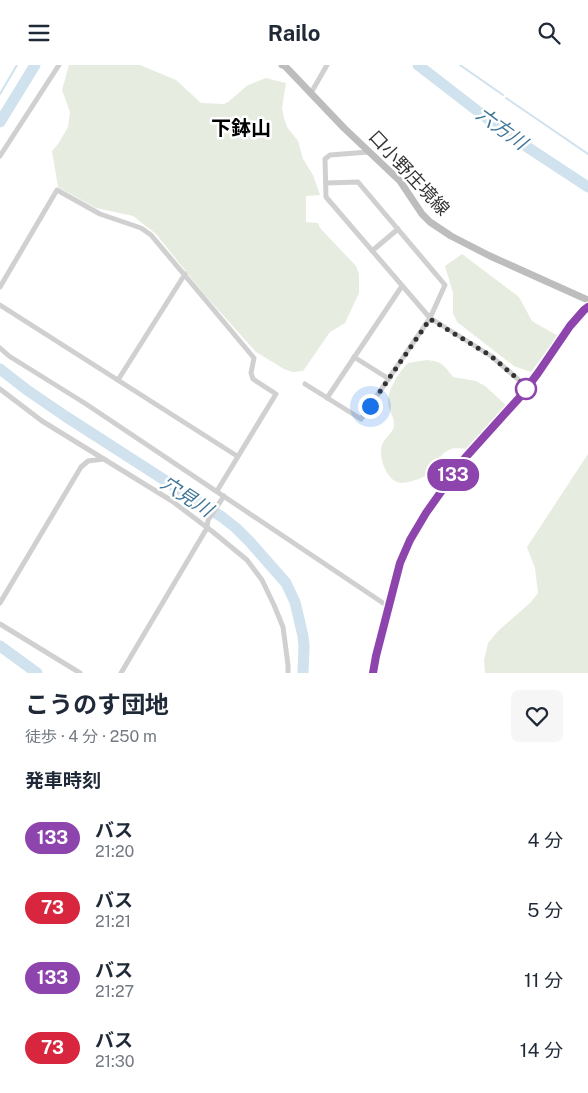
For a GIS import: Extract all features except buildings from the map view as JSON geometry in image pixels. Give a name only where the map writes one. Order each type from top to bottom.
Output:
[{"type":"main road","name":"口小野庄境線","points":[[282,65],[400,181],[422,214],[430,222],[451,236],[490,256],[588,300]]},
{"type":"main road","points":[[373,673],[400,563],[410,540],[426,513],[465,458],[527,387],[570,326],[588,307]]},
{"type":"street","points":[[0,156],[58,65]]},
{"type":"street","points":[[311,93],[327,65]]},
{"type":"street","points":[[369,152],[330,155],[325,159],[326,197],[430,319],[491,356],[527,387]]},
{"type":"street","points":[[305,384],[361,419],[430,319],[444,285],[358,182],[326,183]]},
{"type":"street","points":[[0,287],[57,190],[100,214],[142,228],[152,235],[254,358],[251,373],[253,379],[276,394],[217,491]]},
{"type":"street","points":[[372,251],[398,229]]},
{"type":"street","points":[[118,380],[185,274]]},
{"type":"street","points":[[327,398],[402,286]]},
{"type":"street","points":[[0,305],[238,456]]},
{"type":"street","points":[[0,348],[389,607]]},
{"type":"street","points":[[354,357],[389,379]]},
{"type":"street","points":[[0,389],[42,421],[172,501],[247,560],[262,580],[283,627],[288,673]]},
{"type":"street","points":[[0,603],[81,467],[88,461],[104,459]]},
{"type":"street","points":[[121,673],[207,528],[208,520],[224,496]]},
{"type":"street","points":[[0,624],[80,673]]},
{"type":"shaded area","points":[[69,65],[140,65],[176,80],[201,103],[224,104],[248,85],[266,78],[286,83],[282,108],[284,118],[287,127],[298,141],[303,159],[313,175],[320,195],[306,196],[306,222],[318,223],[320,228],[356,266],[359,274],[359,293],[345,323],[330,332],[303,371],[293,372],[284,369],[256,352],[203,293],[156,234],[133,216],[96,208],[58,187],[52,151],[68,127],[70,112],[62,90]]},
{"type":"shaded area","points":[[462,254],[519,297],[532,321],[558,336],[531,372],[514,366],[457,322],[453,313],[453,293],[445,266]]},
{"type":"shaded area","points":[[427,360],[443,365],[453,377],[476,381],[485,386],[506,405],[468,449],[456,448],[449,450],[440,457],[427,475],[409,482],[400,483],[389,476],[381,455],[383,442],[394,426],[394,420],[388,404],[389,393],[397,376],[408,363]]},
{"type":"shaded area","points":[[588,454],[588,673],[485,673],[484,660],[488,643],[538,593],[535,568],[527,547]]},
{"type":"waterway","points":[[0,94],[17,65]]},
{"type":"waterway","name":"穴見川","points":[[0,122],[35,65]]},
{"type":"waterway","name":"六方川","points":[[418,65],[506,133],[588,187]]},
{"type":"waterway","points":[[460,65],[503,95]]},
{"type":"waterway","points":[[506,98],[588,154]]},
{"type":"waterway","name":"穴見川","points":[[0,369],[65,416],[222,517],[250,542],[286,583],[295,602],[303,636],[303,673]]},
{"type":"waterway","points":[[0,646],[37,673]]},
{"type":"bus line","name":"133","points":[[373,673],[400,563],[410,540],[426,513],[465,458],[520,397],[570,326],[588,307]]},
{"type":"district","name":"下鉢山","points":[[241,128]]},
{"type":"route","points":[[370,406],[430,319],[491,356],[527,387],[526,389]]}]
